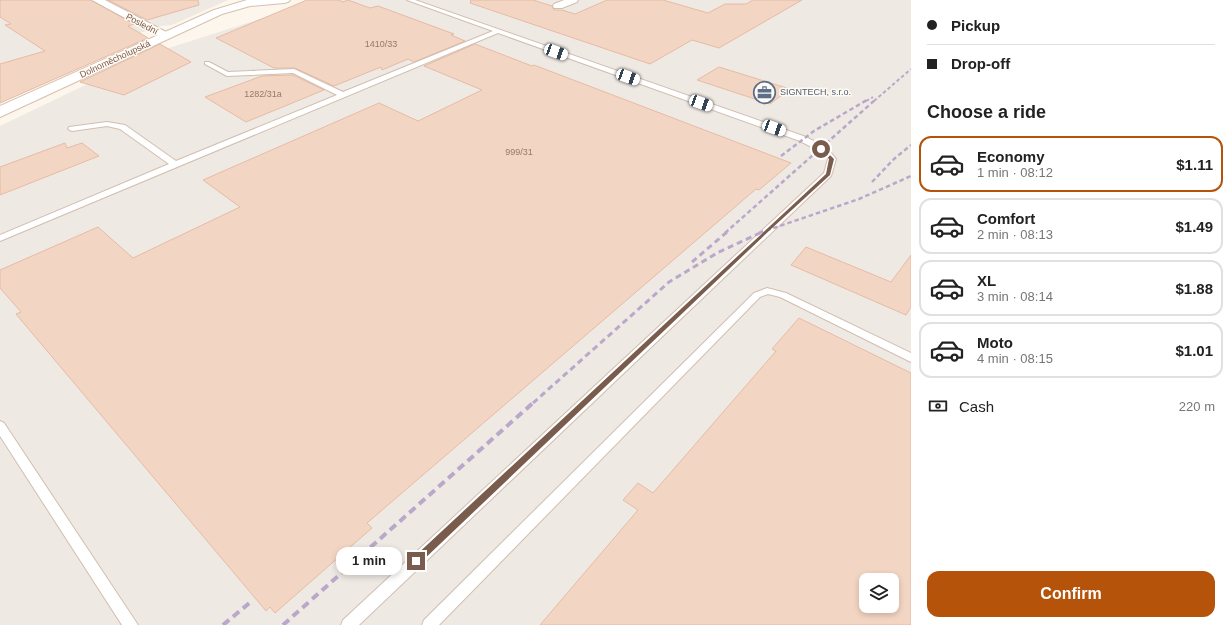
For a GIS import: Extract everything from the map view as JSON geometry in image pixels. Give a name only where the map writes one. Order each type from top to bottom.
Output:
[{"type":"street","name":"Poslední","points":[[97,0],[166,36]]},
{"type":"street","name":"Dolnoměcholupská","points":[[0,112],[231,8],[257,1],[284,0]]},
{"type":"street","points":[[558,6],[572,0]]},
{"type":"lane","points":[[348,625],[762,234],[828,174],[832,159],[824,150],[803,139],[410,0]]},
{"type":"lane","points":[[0,238],[498,31]]},
{"type":"lane","points":[[207,63],[227,74],[294,71],[343,95]]},
{"type":"lane","points":[[72,129],[107,124],[122,127],[175,164]]},
{"type":"lane","points":[[429,625],[757,295],[767,291],[783,295],[911,358]]},
{"type":"lane","points":[[0,426],[131,625]]},
{"type":"shaded area","points":[[0,0],[228,0],[172,25],[161,26],[140,33],[147,37],[0,103]]},
{"type":"shaded area","points":[[319,0],[911,0],[911,625],[0,625],[0,126],[150,54]]},
{"type":"building","points":[[0,0],[91,0],[134,24],[128,26],[148,38],[0,103],[0,64],[45,51],[5,25],[11,24],[0,17]]},
{"type":"building","points":[[108,0],[198,0],[199,5],[147,20]]},
{"type":"building","points":[[307,0],[339,0],[343,2],[348,0],[370,8],[378,6],[454,34],[451,35],[465,41],[414,62],[408,59],[382,70],[381,67],[334,86],[295,68],[274,68],[216,38]]},
{"type":"building","points":[[471,0],[533,0],[552,6],[554,10],[562,10],[575,14],[607,0],[663,0],[708,13],[725,4],[746,4],[753,0],[802,0],[719,48],[692,40],[650,64],[470,3]]},
{"type":"building","points":[[160,44],[191,62],[124,95],[80,82]]},
{"type":"building","points":[[475,44],[791,163],[759,190],[756,189],[367,523],[372,528],[275,613],[270,607],[266,611],[16,314],[21,312],[0,288],[0,270],[98,227],[133,258],[240,207],[203,180],[379,103],[418,121],[482,90],[424,66]]},
{"type":"building","points":[[719,67],[790,89],[770,104],[697,80]]},
{"type":"building","points":[[293,75],[324,90],[246,122],[205,97],[262,76]]},
{"type":"building","points":[[65,143],[67,148],[82,143],[99,156],[0,195],[0,167]]},
{"type":"building","points":[[806,247],[891,282],[911,255],[911,307],[906,315],[791,265]]},
{"type":"building","points":[[799,318],[911,373],[911,625],[540,625],[638,510],[623,500],[638,483],[653,493],[776,351],[772,349]]},
{"type":"railway","points":[[874,101],[911,69]]},
{"type":"railway","points":[[866,101],[873,97]]},
{"type":"railway","points":[[781,156],[814,131],[867,100]]},
{"type":"railway","points":[[725,233],[875,100]]},
{"type":"railway","points":[[872,182],[894,159],[911,145]]},
{"type":"railway","points":[[759,233],[859,199],[911,176]]},
{"type":"railway","points":[[692,262],[727,232]]},
{"type":"railway","points":[[533,403],[669,282],[717,253],[762,232]]},
{"type":"railway","points":[[283,625],[534,402]]},
{"type":"railway","points":[[223,625],[253,600]]},
{"type":"place","name":"SIGNTECH, s.r.o.","points":[[764,92]]},
{"type":"route","points":[[416,561],[828,174],[832,159],[824,150],[821,149]]}]
